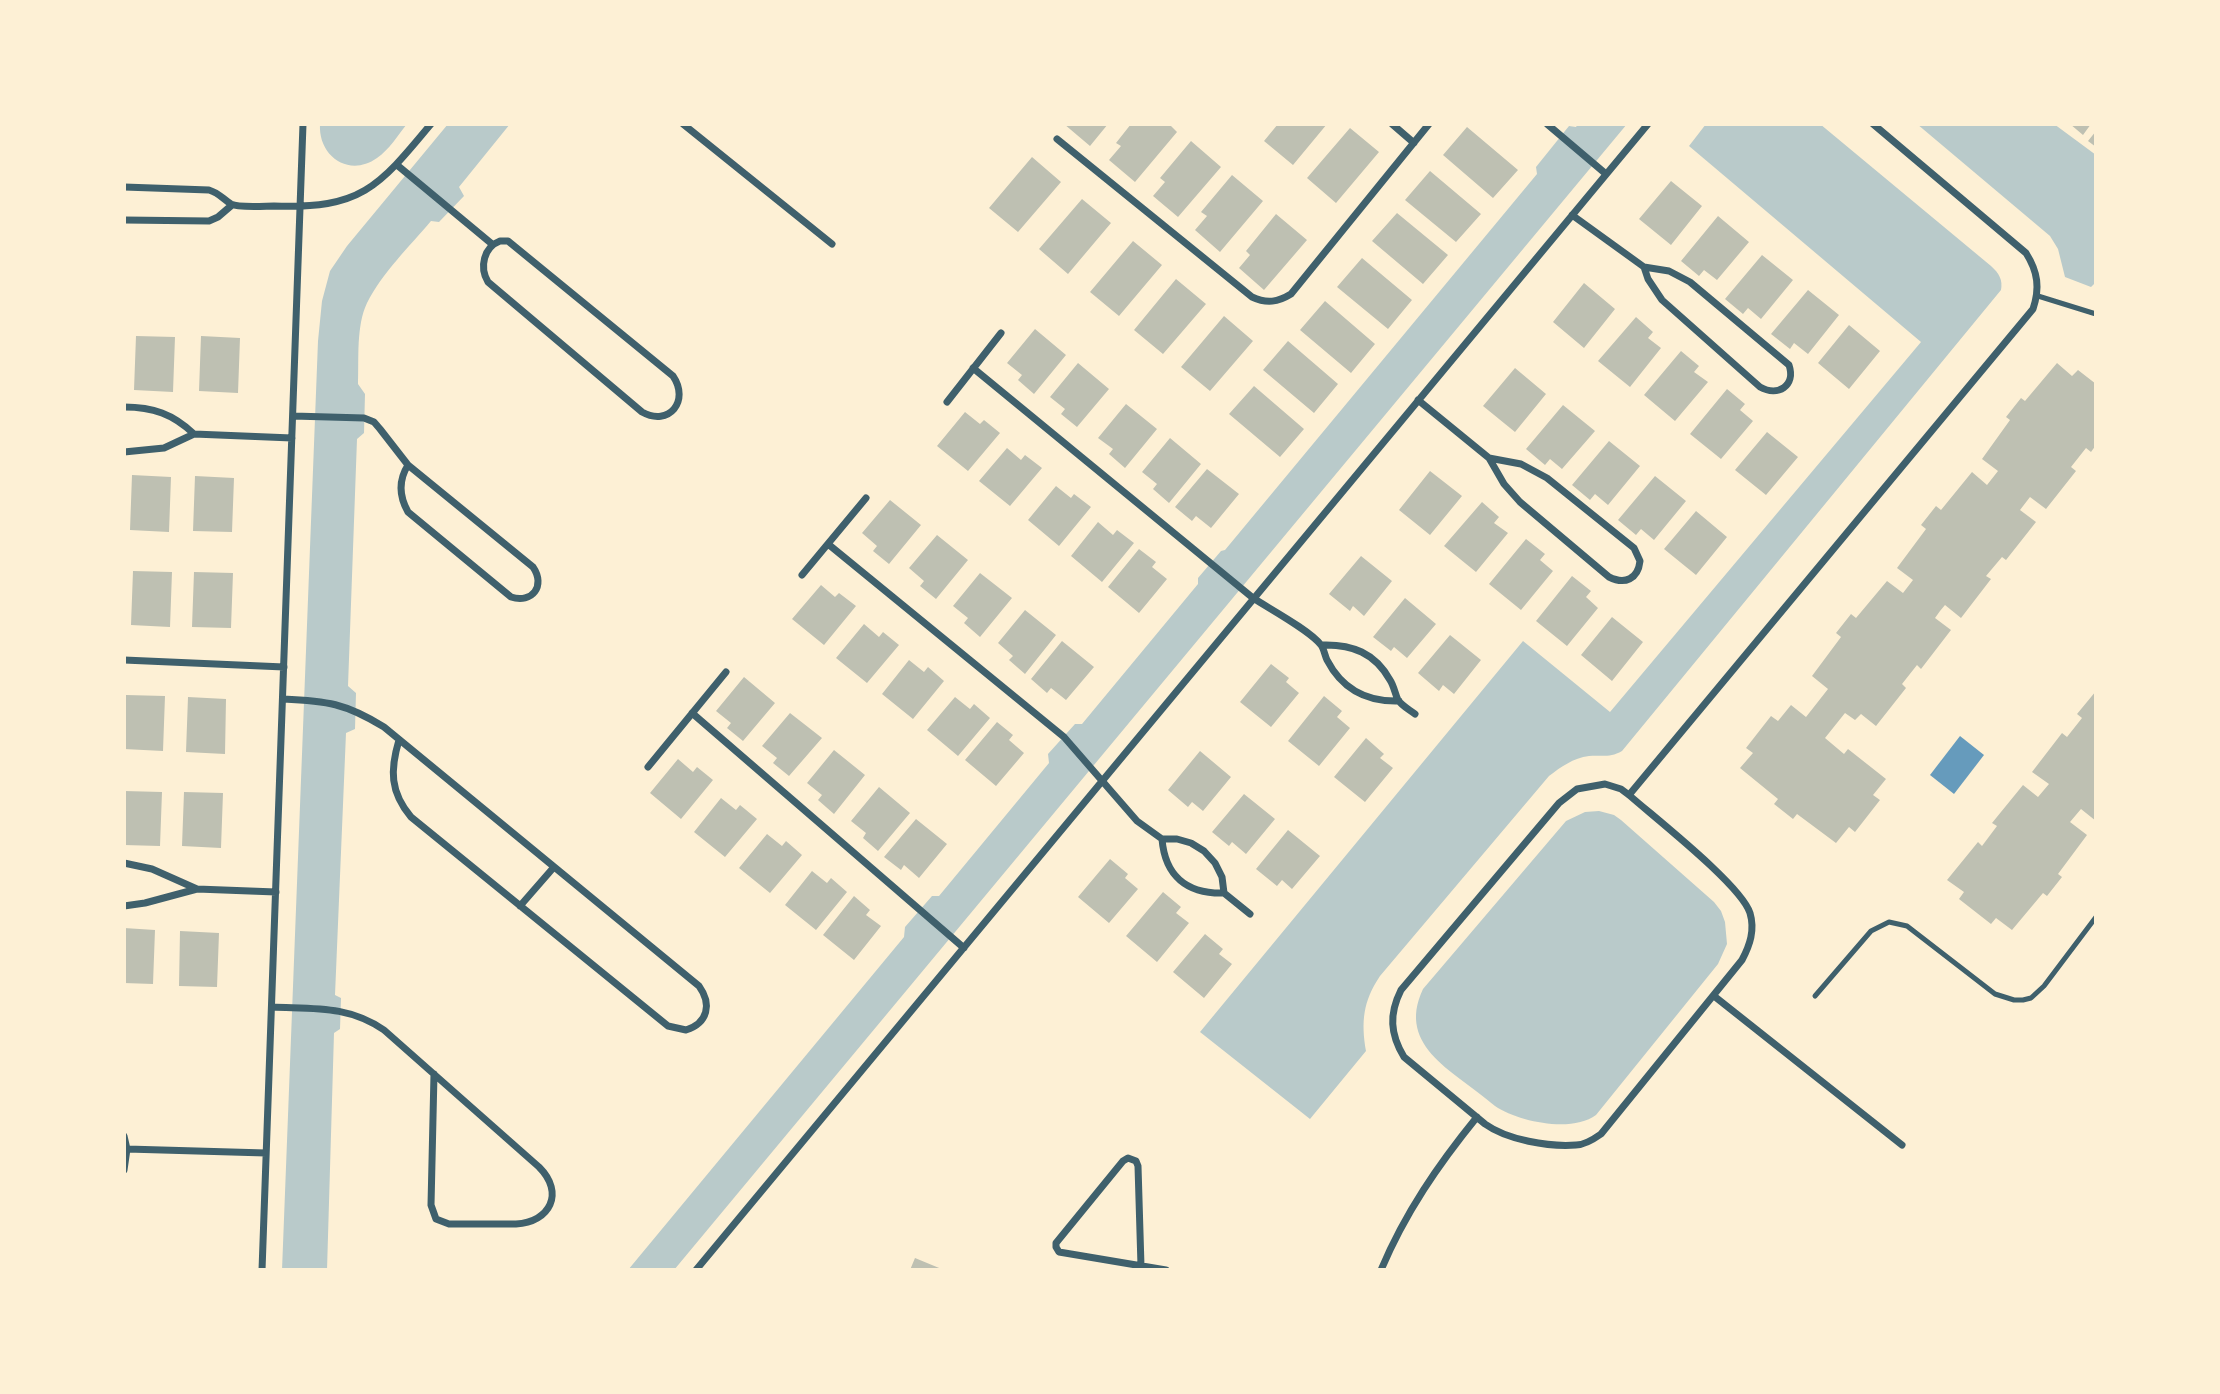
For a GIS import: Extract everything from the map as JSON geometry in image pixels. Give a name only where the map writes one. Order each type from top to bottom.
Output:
[{"type":"street","points":[[262,1270],[303,124]]},
{"type":"street","points":[[124,187],[209,190],[218,193],[232,205],[326,205],[351,198],[370,188],[397,165],[431,124]]},
{"type":"street","points":[[682,124],[832,244]]},
{"type":"street","points":[[1392,124],[1414,143]]},
{"type":"street","points":[[1057,139],[1252,297],[1262,302],[1272,302],[1291,294],[1429,124]]},
{"type":"street","points":[[1547,124],[1606,174]]},
{"type":"street","points":[[696,1270],[1647,124]]},
{"type":"street","points":[[1629,795],[2025,322],[2038,296],[2034,265],[2026,253],[1873,124]]},
{"type":"street","points":[[397,165],[492,244]]},
{"type":"street","points":[[124,220],[209,221],[232,205]]},
{"type":"street","points":[[1572,215],[1644,267],[1669,271],[1690,282],[1783,359],[1791,372],[1786,387],[1778,392],[1768,392],[1760,387],[1662,300],[1648,279],[1644,267]]},
{"type":"street","points":[[508,241],[673,376],[680,394],[673,411],[658,417],[642,412],[488,282],[483,274],[484,258],[492,244],[508,241]]},
{"type":"street","points":[[947,401],[1001,333]]},
{"type":"street","points":[[973,368],[1254,598],[1322,645],[1350,646],[1381,664],[1399,701],[1415,715]]},
{"type":"street","points":[[1418,400],[1489,458],[1504,484],[1521,502],[1609,577],[1628,581],[1636,575],[1639,554],[1547,478],[1521,464],[1489,458]]},
{"type":"street","points":[[124,407],[158,410],[174,418],[194,434]]},
{"type":"street","points":[[293,416],[365,418],[374,422],[408,465],[533,567],[539,575],[535,593],[519,600],[510,597],[408,512],[400,492],[400,482],[408,465]]},
{"type":"street","points":[[124,452],[150,451],[194,434],[292,438]]},
{"type":"street","points":[[802,575],[866,498]]},
{"type":"street","points":[[828,544],[1064,737],[1137,821],[1162,839],[1177,839],[1204,851],[1215,863],[1222,877],[1224,893]]},
{"type":"street","points":[[1322,645],[1328,660],[1346,686],[1370,699],[1399,701]]},
{"type":"street","points":[[124,660],[284,667]]},
{"type":"street","points":[[648,767],[726,672]]},
{"type":"street","points":[[282,699],[336,703],[370,718],[399,740],[699,986],[708,1003],[702,1021],[686,1031],[668,1026],[411,817],[397,796],[392,771],[399,740]]},
{"type":"street","points":[[692,713],[964,948]]},
{"type":"street","points":[[1605,784],[1621,789],[1629,795],[1737,890],[1749,912],[1752,924],[1748,949],[1713,996],[1607,1128],[1594,1139],[1577,1145],[1518,1140],[1495,1131],[1404,1057],[1393,1031],[1395,1003],[1401,990],[1567,796],[1588,786],[1605,784]]},
{"type":"street","points":[[1162,839],[1163,854],[1178,880],[1192,889],[1208,894],[1224,893],[1250,914]]},
{"type":"street","points":[[124,863],[152,869],[197,889]]},
{"type":"street","points":[[520,906],[554,867]]},
{"type":"street","points":[[124,906],[145,904],[197,889],[276,892]]},
{"type":"street","points":[[1713,996],[1902,1145]]},
{"type":"street","points":[[272,1007],[341,1010],[354,1013],[384,1030],[547,1175],[552,1196],[549,1208],[541,1216],[516,1224],[449,1224],[436,1219],[431,1205],[433,1074]]},
{"type":"street","points":[[1381,1270],[1414,1202],[1477,1117]]},
{"type":"street","points":[[124,1136],[127,1149],[124,1170]]},
{"type":"street","points":[[127,1149],[266,1153]]},
{"type":"street","points":[[1141,1266],[1138,1163],[1128,1158],[1055,1247],[1059,1252],[1141,1266],[1166,1270]]},
{"type":"lane","points":[[2038,296],[2096,314]]},
{"type":"lane","points":[[1815,996],[1871,931],[1889,922],[1908,926],[1995,994],[2023,1000],[2038,993],[2096,917]]},
{"type":"shaded area","points":[[320,124],[407,124],[381,155],[366,164],[356,166],[337,160],[330,154],[324,146]]},
{"type":"shaded area","points":[[448,124],[510,124],[459,187],[464,196],[439,222],[431,221],[388,270],[367,303],[361,322],[358,384],[365,394],[364,433],[357,439],[348,686],[356,693],[355,729],[346,733],[335,995],[341,998],[340,1029],[334,1033],[327,1270],[282,1270],[318,341],[322,301],[330,271],[347,246]]},
{"type":"shaded area","points":[[1578,124],[1627,124],[674,1270],[628,1270],[904,937],[905,927],[932,896],[939,896],[1049,763],[1048,754],[1075,724],[1082,724],[1198,584],[1198,578],[1221,551],[1225,550],[1537,174],[1536,167],[1569,126],[1576,127]]},
{"type":"shaded area","points":[[1706,124],[1820,124],[1991,266],[2000,277],[2001,290],[1622,751],[1578,759],[1549,776],[1380,976],[1370,994],[1365,1012],[1366,1051],[1310,1119],[1200,1032],[1523,641],[1610,712],[1921,342],[1689,146]]},
{"type":"shaded area","points":[[1917,124],[2054,124],[2096,155],[2096,282],[2091,287],[2065,277],[2058,249],[2050,236]]},
{"type":"shaded area","points":[[1599,811],[1621,820],[1714,902],[1725,922],[1727,944],[1718,964],[1596,1115],[1573,1123],[1531,1121],[1495,1106],[1435,1057],[1417,1028],[1417,1010],[1423,989],[1566,821],[1585,812]]},
{"type":"water","points":[[1960,736],[1984,755],[1954,794],[1930,775]]},
{"type":"building","points":[[1064,124],[1108,124],[1090,146]]},
{"type":"building","points":[[1131,124],[1169,124],[1177,132],[1135,182],[1109,160],[1121,146],[1116,143]]},
{"type":"building","points":[[1278,124],[1327,124],[1293,165],[1264,141]]},
{"type":"building","points":[[2070,124],[2091,124],[2083,135]]},
{"type":"building","points":[[1467,127],[1518,170],[1493,198],[1443,155]]},
{"type":"building","points":[[1350,128],[1379,152],[1336,203],[1307,178]]},
{"type":"building","points":[[2096,131],[2096,147],[2088,141]]},
{"type":"building","points":[[1191,141],[1221,167],[1178,217],[1153,196],[1165,182],[1160,178]]},
{"type":"building","points":[[1032,157],[1061,182],[1018,232],[989,208]]},
{"type":"building","points":[[1430,171],[1481,214],[1456,242],[1405,200]]},
{"type":"building","points":[[1232,175],[1263,201],[1220,252],[1195,230],[1207,216],[1201,212]]},
{"type":"building","points":[[1671,181],[1702,206],[1671,245],[1639,219]]},
{"type":"building","points":[[1082,199],[1111,223],[1068,274],[1039,249]]},
{"type":"building","points":[[1397,213],[1448,255],[1423,284],[1372,241]]},
{"type":"building","points":[[1276,214],[1307,240],[1264,290],[1239,268],[1250,255],[1246,251]]},
{"type":"building","points":[[1718,216],[1749,242],[1717,280],[1704,270],[1699,276],[1681,261]]},
{"type":"building","points":[[1133,241],[1162,265],[1119,316],[1090,292]]},
{"type":"building","points":[[1762,255],[1793,280],[1761,319],[1748,308],[1743,314],[1725,299]]},
{"type":"building","points":[[1362,258],[1412,300],[1388,329],[1337,287]]},
{"type":"building","points":[[1176,279],[1206,304],[1163,354],[1134,330]]},
{"type":"building","points":[[1584,283],[1615,309],[1584,348],[1553,322]]},
{"type":"building","points":[[1808,290],[1839,315],[1808,354],[1794,343],[1790,349],[1771,334]]},
{"type":"building","points":[[1325,301],[1375,344],[1351,373],[1300,330]]},
{"type":"building","points":[[1224,316],[1253,341],[1210,391],[1181,367]]},
{"type":"building","points":[[1636,317],[1653,332],[1648,338],[1661,348],[1630,387],[1598,361]]},
{"type":"building","points":[[1849,325],[1880,351],[1849,389],[1818,363]]},
{"type":"building","points":[[1035,329],[1066,355],[1034,394],[1018,380],[1022,375],[1007,363]]},
{"type":"building","points":[[136,336],[175,337],[173,392],[134,390]]},
{"type":"building","points":[[201,336],[240,338],[238,393],[199,391]]},
{"type":"building","points":[[1288,341],[1338,384],[1314,413],[1263,370]]},
{"type":"building","points":[[1681,351],[1699,366],[1694,372],[1708,382],[1675,421],[1644,395]]},
{"type":"building","points":[[1078,363],[1109,389],[1077,427],[1061,414],[1065,409],[1050,397]]},
{"type":"building","points":[[2057,363],[2072,376],[2078,370],[2096,384],[2096,445],[2091,452],[2086,448],[2071,467],[2076,471],[2046,509],[2030,497],[2020,510],[2036,522],[2006,560],[2002,557],[1986,576],[1991,579],[1961,618],[1945,605],[1940,611],[1935,618],[1951,630],[1921,669],[1917,665],[1902,684],[1906,688],[1876,726],[1861,714],[1855,720],[1845,713],[1825,738],[1844,754],[1848,749],[1886,779],[1873,795],[1880,800],[1855,832],[1849,827],[1836,843],[1797,814],[1793,819],[1774,804],[1778,799],[1740,768],[1753,753],[1746,748],[1771,716],[1778,721],[1791,705],[1806,717],[1828,689],[1812,676],[1841,637],[1836,633],[1851,614],[1856,618],[1887,581],[1903,593],[1913,580],[1897,568],[1926,529],[1921,525],[1936,506],[1941,510],[1972,472],[1987,485],[1998,471],[1982,459],[2010,420],[2006,417],[2021,398],[2025,401]]},
{"type":"building","points":[[1515,368],[1546,394],[1515,432],[1483,406]]},
{"type":"building","points":[[1254,386],[1304,429],[1280,457],[1229,414]]},
{"type":"building","points":[[1727,389],[1745,404],[1740,410],[1753,421],[1721,459],[1690,434]]},
{"type":"building","points":[[1126,404],[1157,429],[1125,468],[1109,454],[1113,449],[1098,438]]},
{"type":"building","points":[[1563,405],[1595,431],[1562,469],[1550,459],[1545,465],[1526,449]]},
{"type":"building","points":[[965,412],[980,424],[984,420],[1000,433],[968,471],[937,446]]},
{"type":"building","points":[[1767,432],[1798,457],[1766,495],[1735,470]]},
{"type":"building","points":[[1170,438],[1201,464],[1169,503],[1153,489],[1157,484],[1142,472]]},
{"type":"building","points":[[1609,441],[1640,466],[1608,505],[1595,494],[1590,500],[1572,485]]},
{"type":"building","points":[[1007,448],[1021,460],[1025,455],[1042,468],[1010,506],[979,481]]},
{"type":"building","points":[[1207,469],[1239,494],[1211,528],[1196,516],[1192,521],[1175,507]]},
{"type":"building","points":[[1430,471],[1462,496],[1430,535],[1399,510]]},
{"type":"building","points":[[132,475],[171,477],[169,532],[130,530]]},
{"type":"building","points":[[195,476],[234,478],[232,532],[193,531]]},
{"type":"building","points":[[1655,476],[1686,501],[1654,540],[1641,529],[1636,535],[1618,520]]},
{"type":"building","points":[[1056,486],[1071,498],[1074,494],[1091,507],[1059,546],[1028,520]]},
{"type":"building","points":[[890,500],[921,525],[889,564],[873,551],[877,546],[862,533]]},
{"type":"building","points":[[1482,502],[1499,517],[1494,523],[1508,533],[1476,572],[1444,546]]},
{"type":"building","points":[[1696,511],[1727,537],[1696,575],[1664,549]]},
{"type":"building","points":[[1098,522],[1113,535],[1117,530],[1134,543],[1102,582],[1071,556]]},
{"type":"building","points":[[937,535],[968,560],[936,599],[920,586],[924,581],[909,568]]},
{"type":"building","points":[[1526,539],[1545,554],[1540,560],[1553,571],[1521,610],[1489,584]]},
{"type":"building","points":[[1139,549],[1156,562],[1152,567],[1167,579],[1139,613],[1108,587]]},
{"type":"building","points":[[1361,556],[1392,581],[1364,616],[1353,606],[1350,611],[1329,594]]},
{"type":"building","points":[[133,571],[172,572],[170,627],[131,625]]},
{"type":"building","points":[[194,572],[233,573],[231,628],[192,627]]},
{"type":"building","points":[[980,573],[1012,598],[980,637],[964,623],[968,618],[953,606]]},
{"type":"building","points":[[1572,576],[1591,591],[1586,597],[1598,608],[1567,646],[1536,621]]},
{"type":"building","points":[[821,585],[835,597],[839,593],[856,606],[824,645],[792,619]]},
{"type":"building","points":[[1405,598],[1436,624],[1407,658],[1394,647],[1391,651],[1373,637]]},
{"type":"building","points":[[1025,610],[1056,635],[1025,674],[1009,660],[1013,656],[998,643]]},
{"type":"building","points":[[1612,617],[1643,642],[1612,681],[1581,655]]},
{"type":"building","points":[[864,624],[879,637],[883,632],[899,645],[867,683],[836,658]]},
{"type":"building","points":[[1450,635],[1481,660],[1454,694],[1443,685],[1439,691],[1418,673]]},
{"type":"building","points":[[1062,641],[1094,667],[1066,700],[1051,688],[1047,693],[1031,679]]},
{"type":"building","points":[[909,660],[924,672],[928,667],[944,681],[913,719],[882,694]]},
{"type":"building","points":[[1271,664],[1289,678],[1286,682],[1299,693],[1271,727],[1240,702]]},
{"type":"building","points":[[744,677],[775,703],[743,741],[727,728],[731,723],[716,711]]},
{"type":"building","points":[[2096,691],[2096,821],[2081,809],[2070,822],[2087,835],[2058,874],[2062,877],[2047,896],[2043,893],[2012,930],[1996,918],[1991,924],[1959,899],[1964,892],[1947,880],[1978,842],[1982,846],[1997,826],[1992,823],[2023,785],[2038,797],[2049,784],[2032,772],[2062,733],[2067,737],[2082,718],[2077,714]]},
{"type":"building","points":[[126,695],[165,696],[163,751],[124,749]]},
{"type":"building","points":[[1324,696],[1342,711],[1337,717],[1350,728],[1319,766],[1288,741]]},
{"type":"building","points":[[188,697],[226,699],[225,754],[186,752]]},
{"type":"building","points":[[955,697],[970,709],[974,704],[990,718],[958,756],[927,730]]},
{"type":"building","points":[[790,713],[822,738],[789,776],[773,763],[777,758],[762,746]]},
{"type":"building","points":[[997,722],[1013,735],[1009,740],[1024,753],[996,786],[965,760]]},
{"type":"building","points":[[1366,738],[1384,754],[1380,758],[1393,768],[1365,802],[1334,777]]},
{"type":"building","points":[[834,750],[865,775],[834,814],[818,800],[822,795],[807,783]]},
{"type":"building","points":[[1200,751],[1231,777],[1203,811],[1192,802],[1188,807],[1168,790]]},
{"type":"building","points":[[678,759],[693,772],[697,767],[713,780],[681,819],[650,793]]},
{"type":"building","points":[[879,787],[910,813],[878,851],[863,838],[866,833],[851,821]]},
{"type":"building","points":[[124,791],[162,792],[160,846],[124,845]]},
{"type":"building","points":[[184,792],[223,793],[221,848],[182,846]]},
{"type":"building","points":[[1244,794],[1275,819],[1246,854],[1232,842],[1229,846],[1212,832]]},
{"type":"building","points":[[721,798],[736,810],[740,805],[757,819],[725,857],[694,832]]},
{"type":"building","points":[[916,819],[947,844],[919,878],[904,865],[901,870],[884,857]]},
{"type":"building","points":[[1288,830],[1320,856],[1292,889],[1282,880],[1277,886],[1256,869]]},
{"type":"building","points":[[767,834],[782,846],[786,841],[802,855],[770,893],[739,868]]},
{"type":"building","points":[[1110,859],[1128,874],[1125,878],[1138,889],[1109,923],[1078,897]]},
{"type":"building","points":[[812,871],[827,883],[831,878],[847,892],[816,930],[785,905]]},
{"type":"building","points":[[1163,892],[1181,907],[1176,913],[1189,923],[1157,962],[1126,936]]},
{"type":"building","points":[[854,896],[870,910],[866,915],[881,926],[854,960],[823,935]]},
{"type":"building","points":[[124,928],[155,930],[153,984],[124,983]]},
{"type":"building","points":[[180,931],[219,933],[217,987],[179,986]]},
{"type":"building","points":[[1205,934],[1223,949],[1219,954],[1232,964],[1204,998],[1173,972]]},
{"type":"building","points":[[915,1258],[944,1270],[910,1270]]}]
